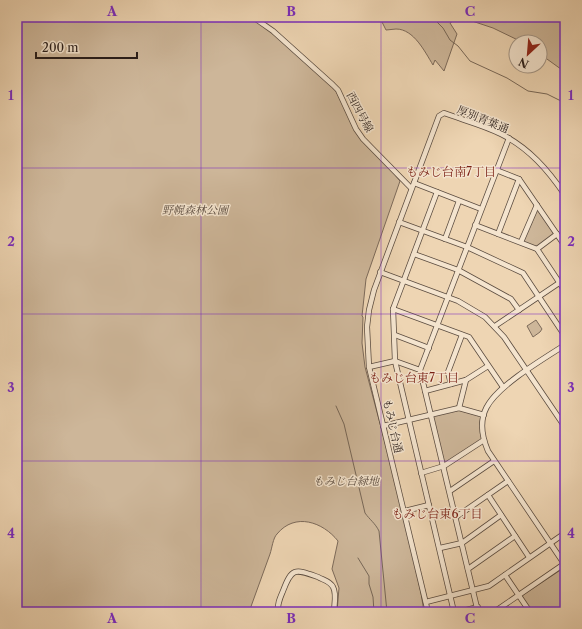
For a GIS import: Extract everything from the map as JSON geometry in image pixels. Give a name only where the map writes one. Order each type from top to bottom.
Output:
[{"type":"street","name":"西四号線","points":[[252,17],[273,31],[338,90],[356,129],[363,139],[412,186]]},
{"type":"street","name":"もみじ台通","points":[[428,612],[405,511],[369,367],[367,346],[368,319],[372,295],[439,116],[444,113]]},
{"type":"street","name":"厚別青葉通","points":[[444,113],[509,138],[537,159],[550,173],[565,195]]},
{"type":"street","points":[[459,612],[478,610],[420,370],[509,138]]},
{"type":"street","points":[[496,170],[519,179],[565,246]]},
{"type":"street","points":[[498,234],[519,179]]},
{"type":"street","points":[[412,186],[437,192],[481,209]]},
{"type":"street","points":[[437,192],[393,309],[395,361],[454,612]]},
{"type":"street","points":[[445,239],[459,201]]},
{"type":"street","points":[[521,242],[537,205]]},
{"type":"street","points":[[399,222],[467,248],[523,273],[565,336]]},
{"type":"street","points":[[475,225],[537,249],[565,290]]},
{"type":"street","points":[[537,249],[557,234]]},
{"type":"street","points":[[414,254],[458,270],[511,299],[519,310]]},
{"type":"street","points":[[380,272],[467,306],[485,317],[495,326],[565,427]]},
{"type":"street","points":[[495,326],[565,278]]},
{"type":"street","points":[[393,309],[469,337],[503,387]]},
{"type":"street","points":[[395,335],[429,348]]},
{"type":"street","points":[[451,384],[448,372],[462,335]]},
{"type":"street","points":[[494,612],[565,565],[494,461],[484,440],[482,426],[484,415],[492,398],[503,387],[565,345]]},
{"type":"street","points":[[369,367],[395,361],[420,370]]},
{"type":"street","points":[[425,391],[466,380],[488,366]]},
{"type":"street","points":[[459,408],[466,380]]},
{"type":"street","points":[[383,426],[459,408],[484,415]]},
{"type":"street","points":[[422,473],[444,466],[484,440]]},
{"type":"street","points":[[450,491],[494,461]]},
{"type":"street","points":[[456,517],[508,481]]},
{"type":"street","points":[[488,495],[529,557]]},
{"type":"street","points":[[405,511],[429,505]]},
{"type":"street","points":[[440,548],[462,543],[502,515]]},
{"type":"street","points":[[426,602],[489,586],[565,533]]},
{"type":"street","points":[[468,569],[515,536]]},
{"type":"street","points":[[278,612],[278,602],[288,577],[301,571],[331,583],[335,593],[334,612]]},
{"type":"street","points":[[505,575],[530,612]]},
{"type":"green space","name":"野幌森林公園","points":[[17,17],[241,17],[260,23],[332,84],[355,127],[400,181],[366,279],[362,316],[362,343],[365,367],[404,514],[424,612],[337,612],[339,588],[332,569],[338,541],[332,534],[317,525],[309,522],[300,522],[292,523],[284,527],[276,536],[249,612],[17,612]]},
{"type":"green space","points":[[459,17],[450,23],[457,34],[444,71],[435,60],[433,65],[423,48],[414,37],[402,30],[386,30],[380,18]]},
{"type":"green space","points":[[460,17],[565,17],[565,72],[548,60],[548,34],[508,34],[508,35],[493,28]]},
{"type":"green space","points":[[537,205],[557,234],[537,249],[521,242]]},
{"type":"green space","points":[[536,320],[542,329],[533,337],[527,326]]},
{"type":"green space","points":[[459,408],[484,415],[484,440],[444,466],[431,415]]},
{"type":"green space","points":[[562,569],[565,572],[565,612],[533,612],[522,597],[523,595]]},
{"type":"waterway","points":[[432,17],[443,28],[450,40],[458,46],[470,61],[507,78],[528,91],[547,94],[565,103]]},
{"type":"waterway","points":[[336,406],[344,424],[365,513],[379,531],[387,612]]},
{"type":"waterway","points":[[358,558],[369,576],[374,612]]},
{"type":"district","name":"もみじ台南7丁目","points":[[451,171]]},
{"type":"district","name":"もみじ台東7丁目","points":[[414,377]]},
{"type":"district","name":"もみじ台東6丁目","points":[[437,513]]},
{"type":"park label","name":"もみじ台緑地","points":[[346,481]]}]
